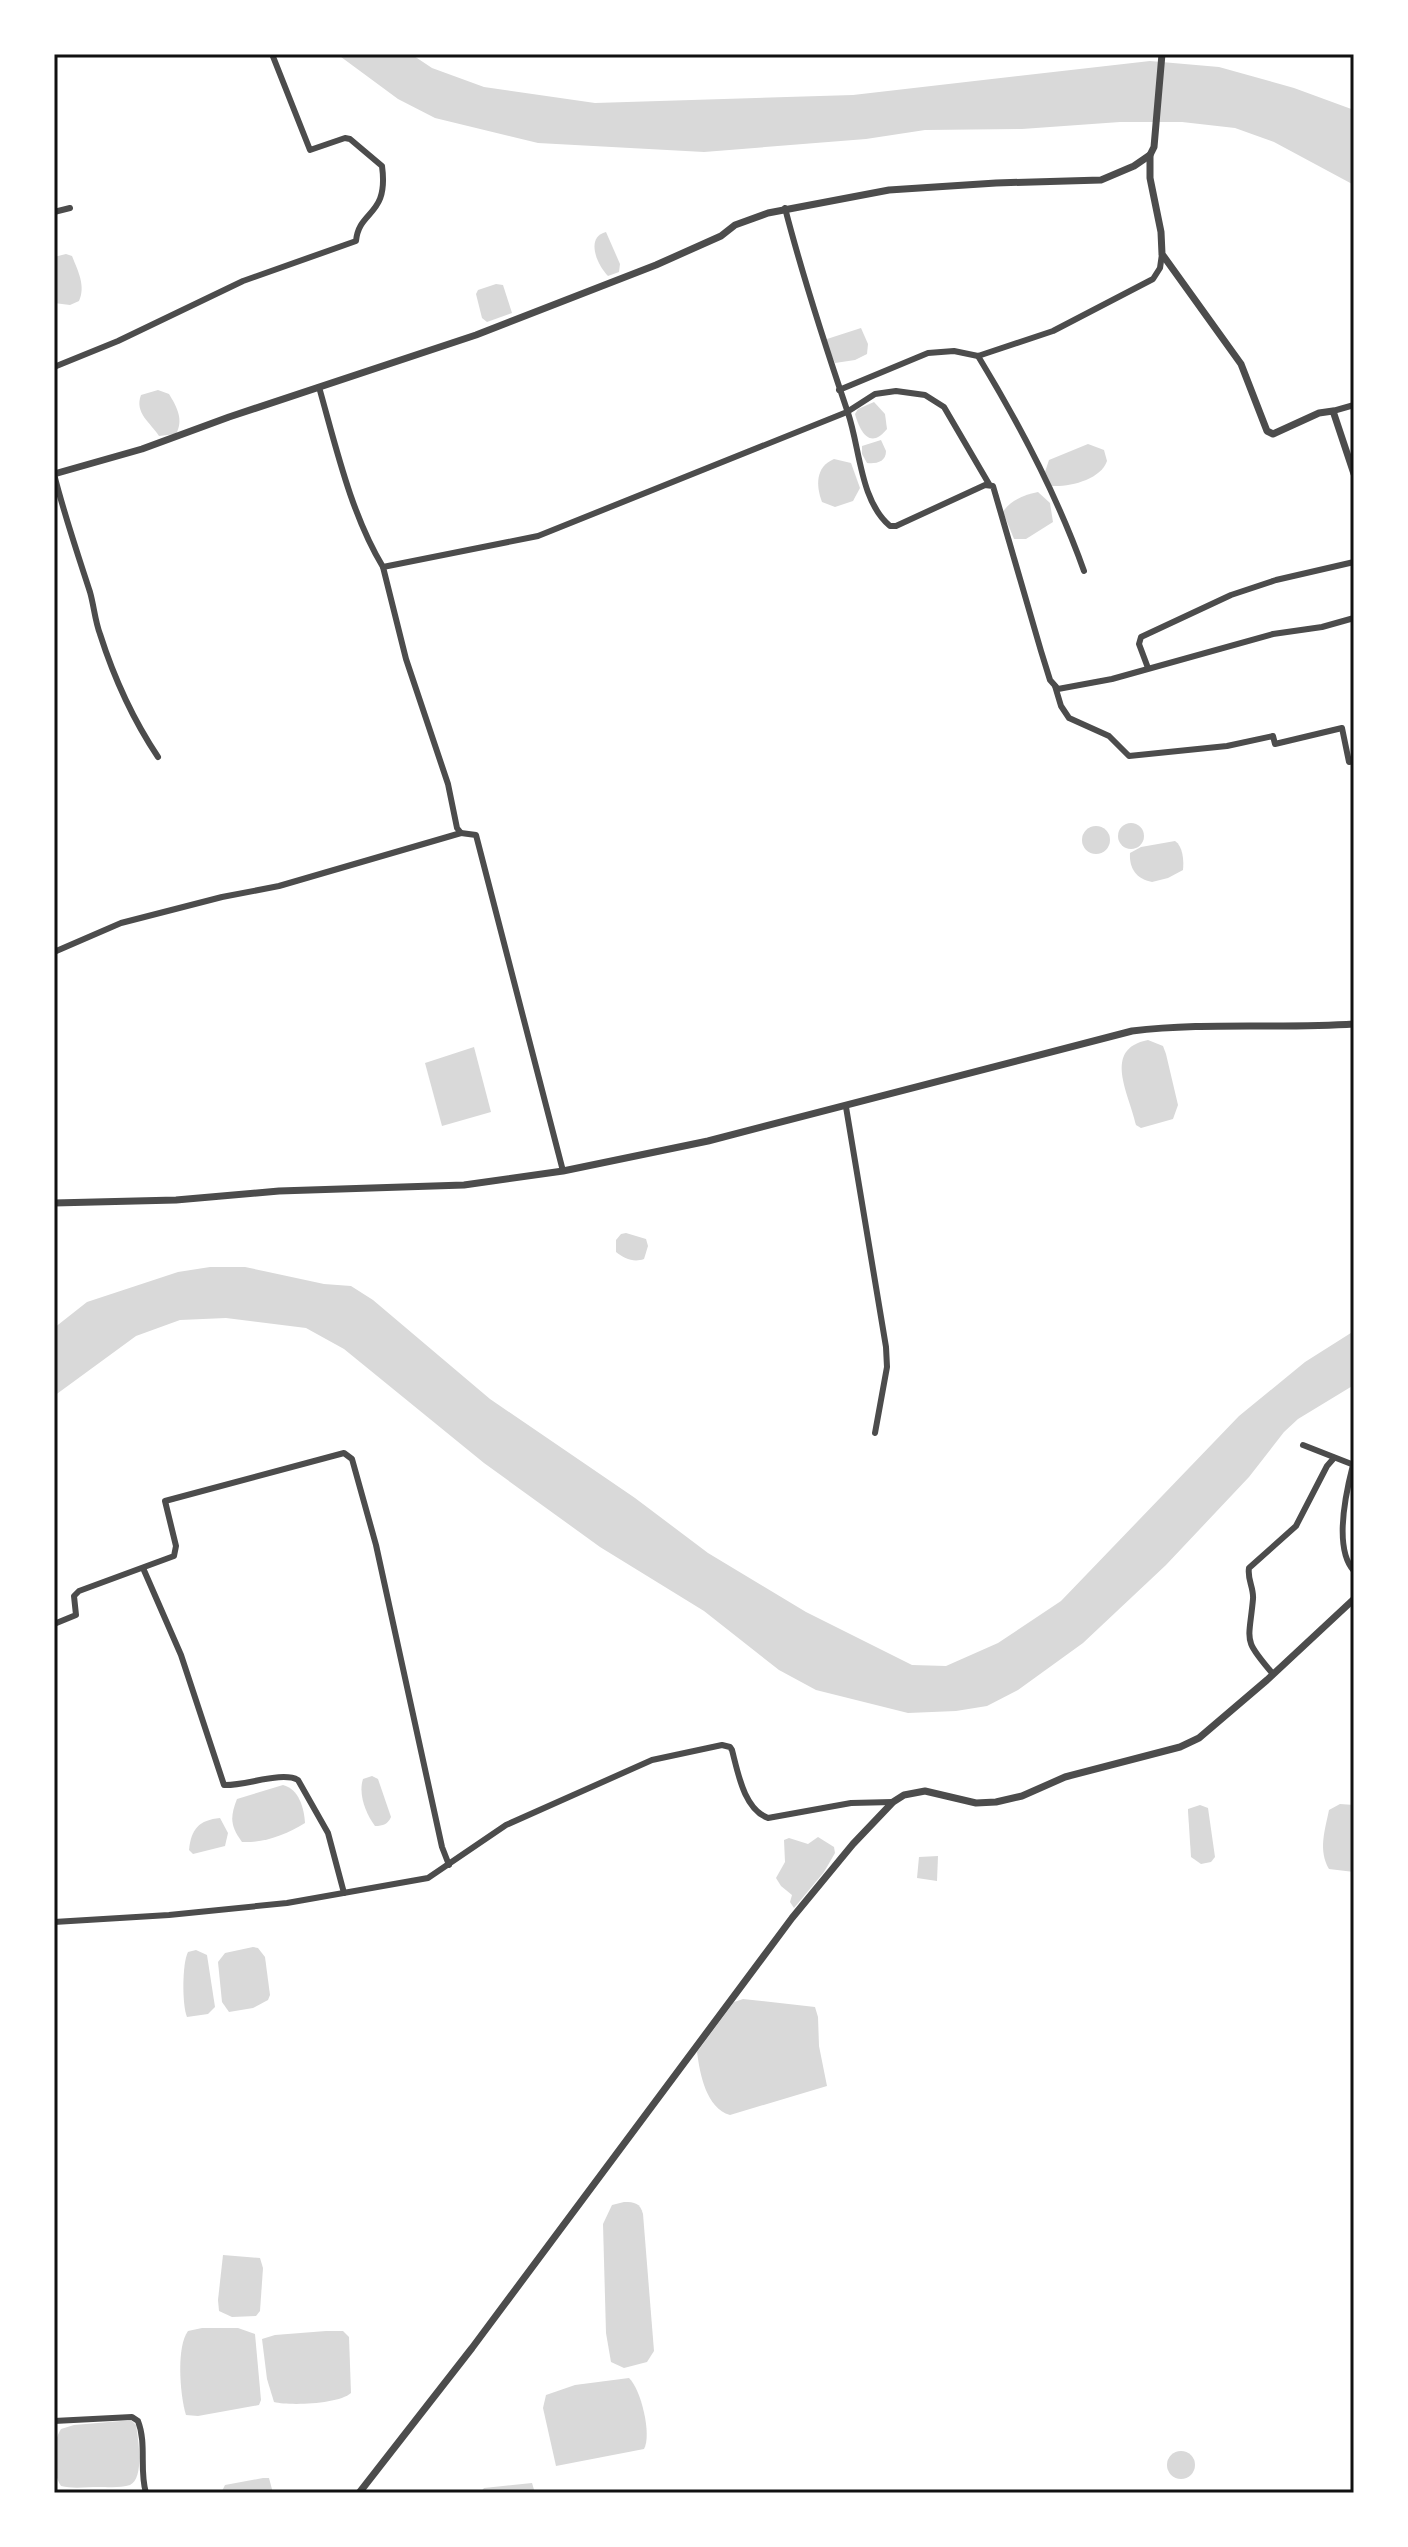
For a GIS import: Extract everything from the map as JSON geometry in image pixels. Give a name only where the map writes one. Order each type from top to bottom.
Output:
[{"type":"street","points":[[54,367],[118,341],[243,281],[356,241],[356,231],[378,207],[385,188],[382,166],[350,139],[310,150],[272,54]]},
{"type":"street","points":[[839,390],[928,353],[954,351],[978,356],[1053,331],[1146,283],[1157,274],[1162,254],[1161,232],[1148,167],[1156,138],[1162,54]]},
{"type":"street","points":[[158,757],[138,727],[119,688],[99,632],[54,474],[142,449],[476,335],[607,286],[721,236],[750,218],[785,208],[889,190],[1101,180],[1134,166],[1150,155]]},
{"type":"street","points":[[54,212],[70,208]]},
{"type":"street","points":[[785,208],[868,490],[888,526],[902,523],[989,484]]},
{"type":"street","points":[[1162,254],[1241,364],[1267,431],[1273,434],[1319,413],[1354,405]]},
{"type":"street","points":[[978,356],[1036,456],[1066,519],[1084,571]]},
{"type":"street","points":[[319,387],[371,547],[383,567],[406,659],[461,833]]},
{"type":"street","points":[[383,567],[538,536],[847,412],[875,394],[896,391],[925,395],[944,407],[989,484],[995,489],[1016,571],[1050,680],[1061,690],[1273,634],[1322,627],[1354,618]]},
{"type":"street","points":[[1333,411],[1354,474]]},
{"type":"street","points":[[1148,668],[1139,644],[1141,637],[1246,590],[1354,562]]},
{"type":"street","points":[[1055,686],[1061,706],[1069,718],[1109,736],[1129,756],[1227,746],[1273,736],[1275,744],[1342,728],[1349,762],[1354,761]]},
{"type":"street","points":[[54,952],[121,923],[279,886],[461,833],[476,835],[563,1171]]},
{"type":"street","points":[[54,1203],[464,1185],[563,1171],[708,1141],[1132,1031],[1172,1026],[1354,1024]]},
{"type":"street","points":[[846,1107],[886,1347],[887,1367],[875,1433]]},
{"type":"street","points":[[1303,1445],[1354,1465],[1342,1526],[1345,1553],[1354,1571]]},
{"type":"street","points":[[54,1624],[76,1615],[74,1596],[79,1591],[175,1554],[176,1546],[165,1501],[344,1453],[352,1459],[376,1545],[439,1833],[449,1865]]},
{"type":"street","points":[[1273,1674],[1250,1643],[1248,1625],[1253,1599],[1249,1568],[1296,1526],[1334,1458]]},
{"type":"street","points":[[143,1568],[181,1655],[224,1785],[238,1786],[288,1776],[298,1780],[332,1844],[344,1893]]},
{"type":"street","points":[[359,2493],[472,2348],[773,1943],[853,1844],[893,1802],[904,1795],[925,1791],[976,1803],[996,1802],[1022,1796],[1065,1777],[1180,1747],[1199,1738],[1354,1599]]},
{"type":"street","points":[[54,1922],[184,1914],[287,1903],[428,1878],[506,1825],[652,1760],[722,1745],[732,1750],[748,1798],[757,1813],[768,1818],[851,1803],[893,1802]]},
{"type":"street","points":[[54,2421],[132,2417],[138,2421],[144,2459],[142,2481],[146,2493]]},
{"type":"shaded area","points":[[337,54],[411,54],[432,68],[484,87],[595,103],[853,95],[1150,61],[1219,67],[1294,88],[1354,110],[1354,185],[1274,142],[1235,128],[1182,122],[925,130],[866,139],[704,152],[538,143],[435,118],[398,99]]},
{"type":"shaded area","points":[[606,232],[620,264],[619,272],[608,276],[595,252],[596,239]]},
{"type":"shaded area","points":[[72,256],[81,284],[79,301],[70,305],[54,303],[54,257]]},
{"type":"shaded area","points":[[503,285],[512,313],[487,322],[482,318],[476,294],[478,290]]},
{"type":"shaded area","points":[[861,328],[868,344],[867,354],[855,360],[835,363],[827,339]]},
{"type":"shaded area","points":[[158,390],[169,394],[177,409],[179,424],[176,434],[159,436],[144,417],[139,401],[141,395]]},
{"type":"shaded area","points":[[874,402],[885,414],[887,429],[876,438],[871,438],[863,432],[855,414],[858,409]]},
{"type":"shaded area","points":[[881,440],[886,451],[884,458],[877,463],[867,463],[862,446]]},
{"type":"shaded area","points":[[1088,444],[1104,450],[1107,461],[1099,473],[1084,481],[1052,486],[1045,472],[1049,460]]},
{"type":"shaded area","points":[[834,459],[851,463],[860,488],[853,501],[835,507],[822,502],[818,483],[823,467]]},
{"type":"shaded area","points":[[1038,492],[1050,503],[1053,522],[1026,539],[1014,539],[1003,512],[1018,499]]},
{"type":"shaded area","points":[[1131,823],[1140,827],[1144,836],[1140,845],[1131,849],[1122,845],[1118,836],[1122,827]]},
{"type":"shaded area","points":[[1096,826],[1106,830],[1110,840],[1106,850],[1096,854],[1086,850],[1082,840],[1086,830]]},
{"type":"shaded area","points":[[1175,841],[1181,850],[1183,870],[1152,882],[1135,872],[1130,853],[1141,847]]},
{"type":"shaded area","points":[[1148,1040],[1163,1046],[1178,1105],[1173,1119],[1141,1128],[1136,1125],[1122,1074],[1122,1062],[1134,1045]]},
{"type":"shaded area","points":[[474,1047],[491,1112],[442,1126],[425,1063]]},
{"type":"shaded area","points":[[626,1233],[646,1239],[648,1246],[644,1259],[629,1259],[616,1252],[616,1240]]},
{"type":"shaded area","points":[[210,1267],[245,1267],[324,1284],[351,1286],[373,1300],[490,1399],[635,1498],[708,1553],[806,1612],[912,1665],[946,1666],[998,1643],[1061,1601],[1239,1416],[1305,1362],[1354,1331],[1354,1385],[1298,1419],[1284,1432],[1249,1477],[1166,1565],[1083,1643],[1018,1690],[987,1706],[908,1713],[816,1690],[779,1670],[704,1611],[600,1547],[484,1463],[344,1349],[306,1328],[226,1318],[180,1320],[136,1336],[54,1396],[54,1328],[87,1302],[178,1272]]},
{"type":"shaded area","points":[[372,1776],[378,1779],[391,1817],[380,1826],[375,1826],[362,1797],[363,1779]]},
{"type":"shaded area","points":[[283,1785],[297,1795],[305,1823],[275,1837],[242,1842],[232,1821],[237,1799]]},
{"type":"shaded area","points":[[1340,1804],[1354,1805],[1354,1872],[1329,1869],[1324,1855],[1323,1840],[1329,1810]]},
{"type":"shaded area","points":[[1200,1805],[1208,1808],[1215,1857],[1211,1862],[1201,1864],[1191,1857],[1188,1811]]},
{"type":"shaded area","points":[[220,1818],[228,1833],[225,1846],[193,1854],[189,1850],[197,1827]]},
{"type":"shaded area","points":[[818,1837],[834,1847],[835,1853],[824,1872],[794,1908],[790,1902],[792,1895],[776,1878],[785,1862],[784,1840],[789,1838],[808,1844]]},
{"type":"shaded area","points":[[938,1856],[937,1881],[917,1878],[919,1857]]},
{"type":"shaded area","points":[[258,1948],[265,1957],[270,1995],[268,2000],[253,2008],[229,2012],[222,2002],[218,1962],[225,1953]]},
{"type":"shaded area","points":[[196,1950],[207,1955],[215,2007],[208,2014],[187,2017],[185,1965],[188,1952]]},
{"type":"shaded area","points":[[743,1999],[815,2007],[827,2086],[730,2115],[715,2105],[702,2080],[697,2052],[734,2002]]},
{"type":"shaded area","points":[[624,2202],[636,2204],[643,2214],[654,2351],[647,2362],[624,2368],[611,2362],[606,2333],[603,2224],[612,2205]]},
{"type":"shaded area","points":[[223,2255],[260,2258],[263,2268],[260,2311],[256,2316],[232,2317],[219,2311]]},
{"type":"shaded area","points":[[238,2328],[255,2334],[259,2405],[198,2416],[186,2415],[181,2384],[182,2348],[188,2331]]},
{"type":"shaded area","points":[[343,2331],[349,2337],[351,2393],[336,2400],[314,2403],[274,2402],[267,2379],[262,2339]]},
{"type":"shaded area","points":[[629,2378],[638,2392],[644,2412],[647,2434],[644,2449],[556,2466],[543,2408],[546,2395],[575,2385]]},
{"type":"shaded area","points":[[132,2421],[136,2425],[139,2466],[135,2481],[119,2487],[61,2486],[54,2458],[61,2429]]},
{"type":"shaded area","points":[[1181,2451],[1191,2455],[1195,2465],[1191,2475],[1181,2479],[1171,2475],[1167,2465],[1171,2455]]},
{"type":"shaded area","points":[[269,2478],[273,2493],[221,2493],[225,2485]]},
{"type":"shaded area","points":[[532,2483],[535,2493],[480,2493],[484,2488]]}]
